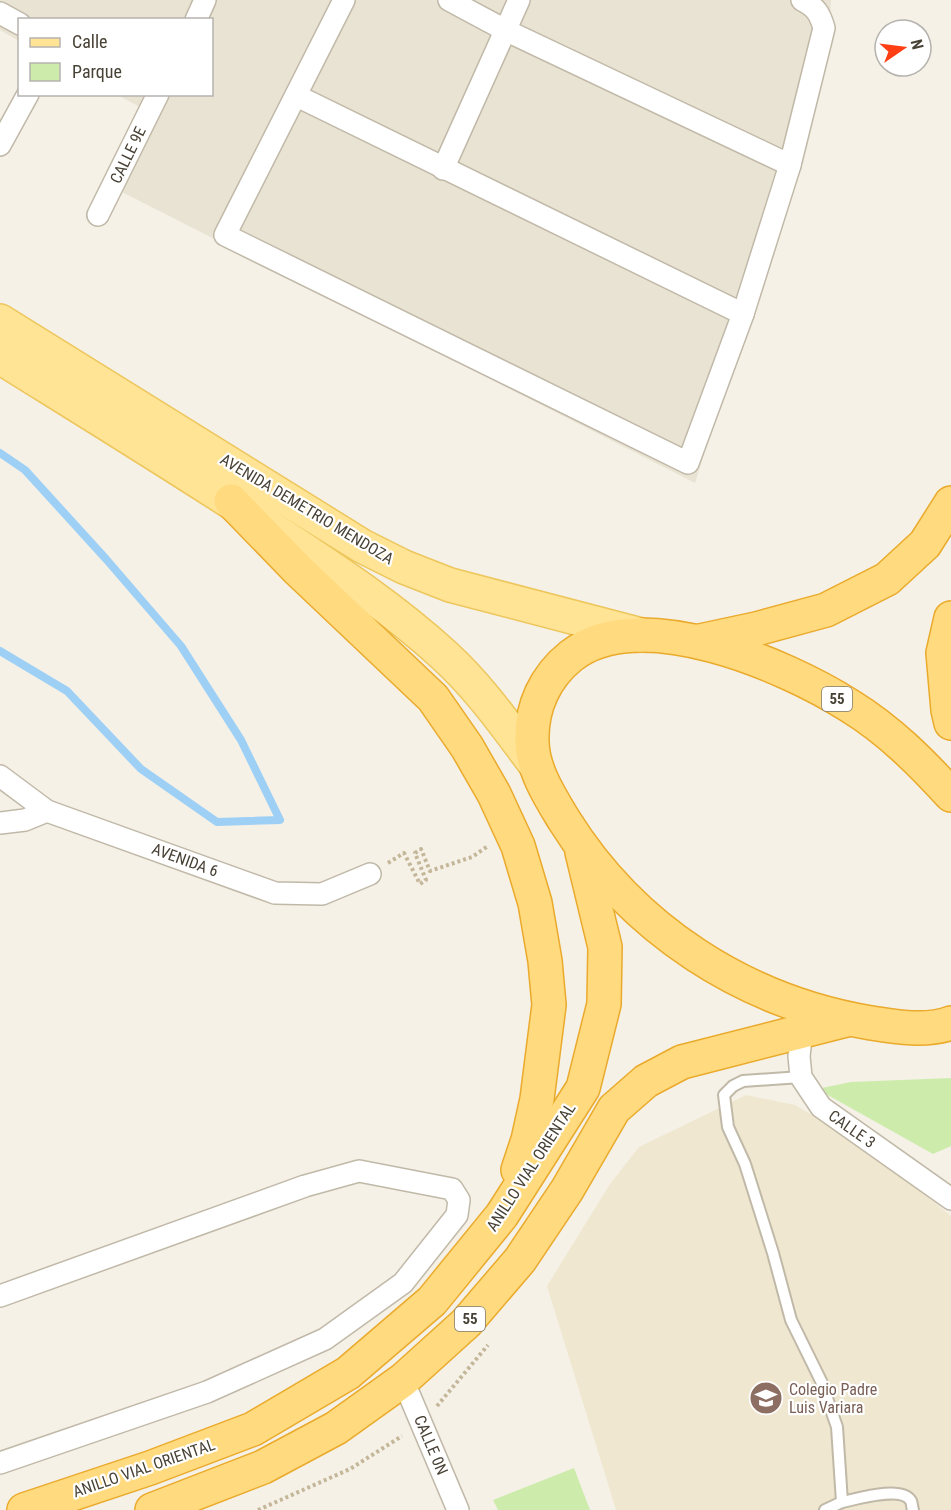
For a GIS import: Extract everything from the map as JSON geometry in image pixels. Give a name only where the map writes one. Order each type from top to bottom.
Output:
[{"type":"highway","points":[[231,501],[298,570],[433,698],[467,747],[494,794],[518,846],[535,903],[545,962],[549,1005],[537,1099],[528,1140],[502,1215]]},
{"type":"highway","name":"55","points":[[699,641],[756,629],[826,610],[887,579],[925,544],[951,503]]},
{"type":"highway","points":[[951,618],[943,653],[951,723]]},
{"type":"highway","name":"55","points":[[947,1027],[886,1025],[810,1009],[771,996],[734,979],[665,934],[634,907],[580,845],[556,806],[535,764],[531,743],[532,721],[538,700],[548,680],[579,650],[598,641],[619,636],[641,635],[699,641],[771,665],[851,706],[921,763],[951,795]]},
{"type":"highway","name":"ANILLO VIAL ORIENTAL","points":[[24,1510],[150,1468],[253,1429],[348,1373],[432,1301],[502,1215],[583,1088],[604,1004],[605,947],[580,845]]},
{"type":"highway","name":"55","points":[[152,1510],[188,1504],[263,1467],[336,1428],[403,1380],[466,1323],[520,1260],[567,1190],[614,1109],[646,1081],[682,1062],[850,1019]]},
{"type":"main road","name":"AVENIDA DEMETRIO MENDOZA","points":[[0,321],[373,551],[450,585],[641,635]]},
{"type":"main road","name":"AVENIDA DEMETRIO MENDOZA","points":[[0,357],[231,501],[317,558],[412,628],[446,657],[479,690],[535,764]]},
{"type":"street","points":[[197,18],[205,0]]},
{"type":"street","points":[[344,0],[225,235],[688,463],[743,314],[790,165],[824,28],[820,14],[811,4],[802,0]]},
{"type":"street","points":[[449,0],[505,30],[790,165]]},
{"type":"street","points":[[443,169],[519,0]]},
{"type":"street","points":[[0,13],[18,23]]},
{"type":"street","points":[[0,145],[27,96]]},
{"type":"street","name":"CALLE 9E","points":[[98,215],[153,96]]},
{"type":"street","points":[[297,96],[743,314]]},
{"type":"street","name":"AVENIDA 6","points":[[0,776],[47,811],[275,893],[322,894],[370,874]]},
{"type":"street","points":[[0,823],[25,820],[47,811]]},
{"type":"street","points":[[801,1077],[799,1056],[802,1031]]},
{"type":"street","name":"CALLE 3","points":[[801,1077],[821,1107],[951,1199]]},
{"type":"street","points":[[0,1296],[305,1186],[359,1172],[452,1189],[459,1200],[457,1215],[403,1283],[325,1339],[207,1392],[0,1463]]},
{"type":"street","name":"CALLE 0N","points":[[403,1380],[458,1510]]},
{"type":"lane","points":[[801,1077],[743,1081],[733,1086],[724,1095],[725,1111],[728,1127],[745,1164],[791,1320],[821,1380],[837,1427],[842,1502]]},
{"type":"lane","points":[[825,1510],[842,1502],[895,1492],[905,1495],[910,1500],[913,1510]]},
{"type":"path","points":[[370,874],[404,853],[420,884],[426,880],[415,853],[421,849],[430,871],[472,856],[511,830]]},
{"type":"path","points":[[258,1510],[350,1469],[422,1423],[491,1341]]},
{"type":"shaded area","points":[[0,0],[831,0],[829,37],[788,183],[695,483],[116,189],[154,115],[120,96],[213,96],[213,18],[18,18],[18,40],[0,30]]},
{"type":"shaded area","name":"Colegio Padre Luis Variara","points":[[746,1095],[795,1105],[860,1143],[951,1216],[951,1510],[616,1510],[547,1286],[610,1184],[639,1147]]},
{"type":"green space","points":[[951,1078],[951,1146],[933,1154],[817,1089],[851,1082]]},
{"type":"green space","points":[[574,1468],[590,1510],[498,1510],[493,1500]]},
{"type":"waterway","points":[[0,453],[25,470],[181,646],[241,740],[280,820],[217,822],[141,769],[67,691],[0,651]]},
{"type":"place","name":"Colegio Padre Luis Variara","points":[[766,1398]]}]
